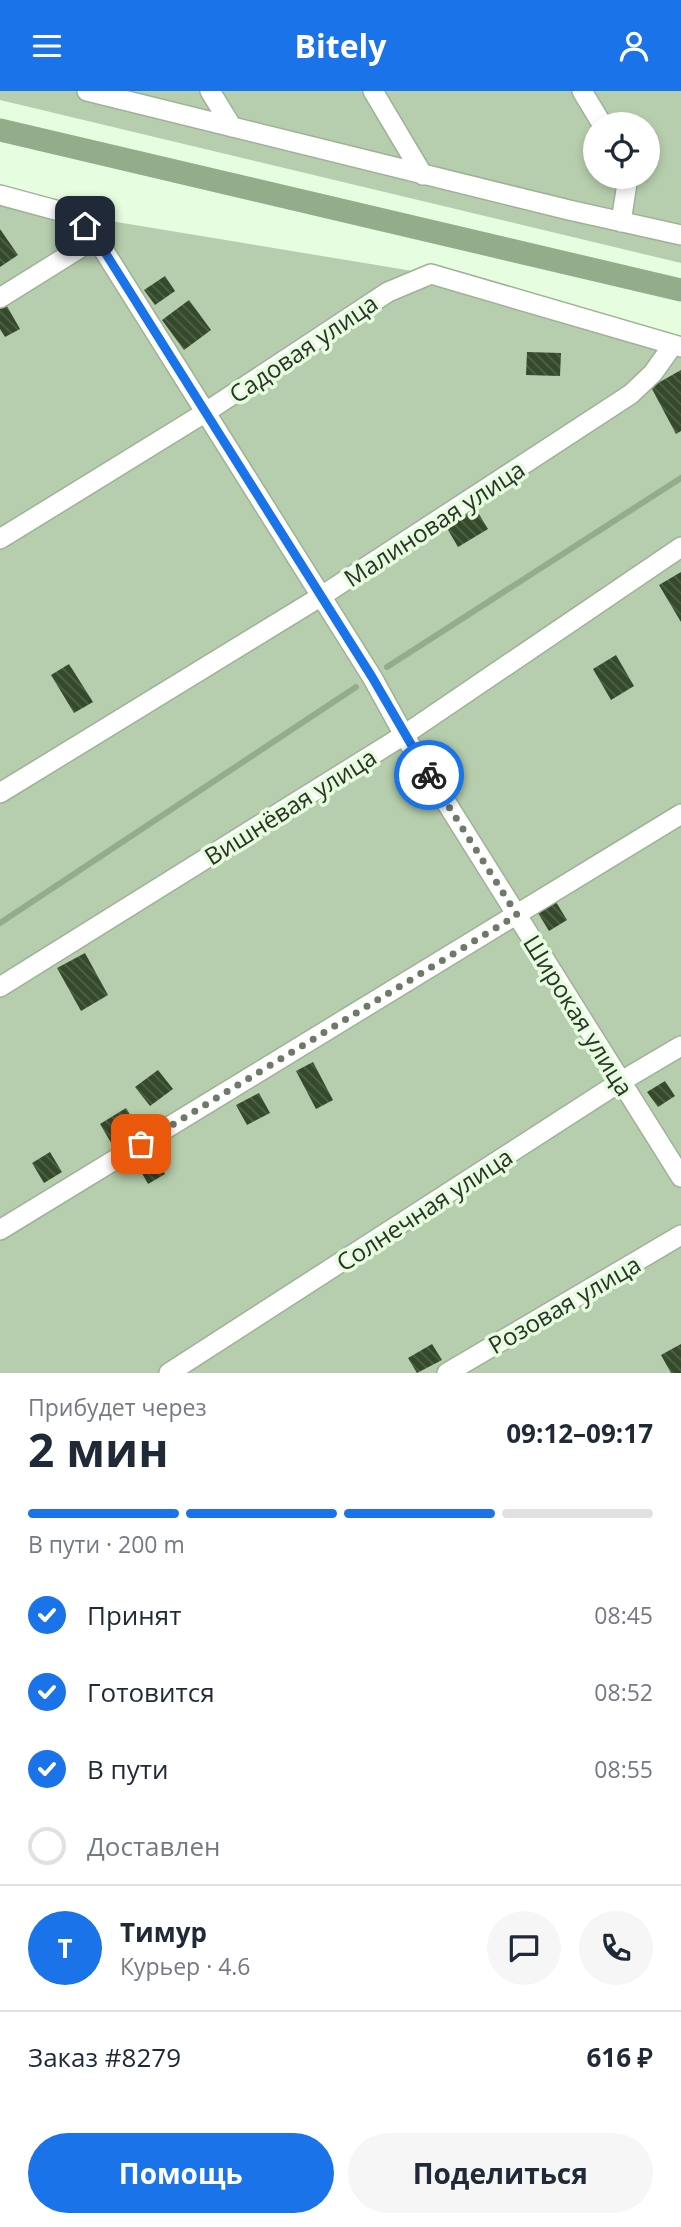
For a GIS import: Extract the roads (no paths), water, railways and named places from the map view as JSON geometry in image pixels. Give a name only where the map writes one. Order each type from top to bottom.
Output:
[{"type":"street","points":[[87,91],[423,175],[681,235]]},
{"type":"street","points":[[210,91],[232,127]]},
{"type":"street","points":[[373,91],[423,175]]},
{"type":"street","points":[[582,91],[595,112]]},
{"type":"street","points":[[621,222],[626,189]]},
{"type":"street","name":"Широкая улица","points":[[0,195],[74,215],[96,238],[372,677],[404,735],[681,1177]]},
{"type":"street","points":[[0,297],[96,238]]},
{"type":"street","name":"Садовая улица","points":[[0,540],[206,412],[388,292],[431,274],[677,346]]},
{"type":"street","name":"Малиновая улица","points":[[0,793],[320,597],[631,394],[677,346]]},
{"type":"street","name":"Вишнёвая улица","points":[[0,987],[404,735],[681,547]]},
{"type":"street","points":[[0,1230],[681,814]]},
{"type":"street","name":"Солнечная улица","points":[[169,1373],[620,1082],[681,1046]]},
{"type":"street","name":"Розовая улица","points":[[447,1373],[681,1235]]},
{"type":"waterway","points":[[0,130],[681,290]]},
{"type":"waterway","points":[[387,667],[681,478]]},
{"type":"waterway","points":[[0,923],[356,687]]}]
